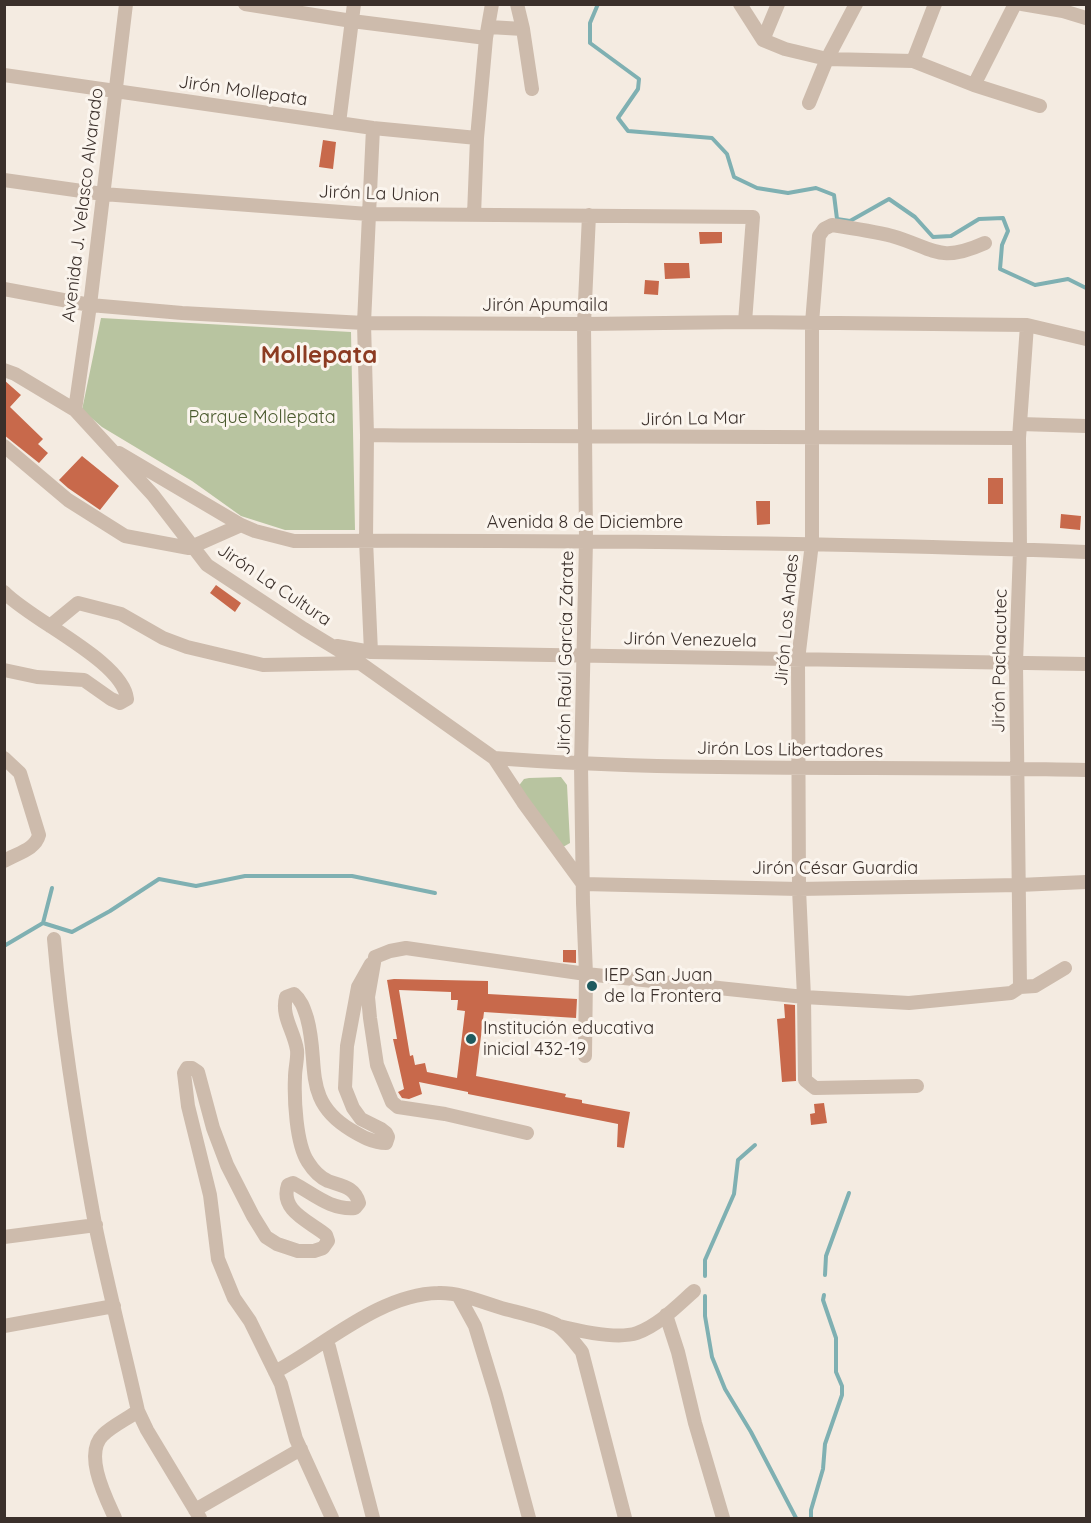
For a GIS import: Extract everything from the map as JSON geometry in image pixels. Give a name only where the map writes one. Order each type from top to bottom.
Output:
[{"type":"street","name":"Avenida J. Velasco Alvarado","points":[[75,410],[126,4]]},
{"type":"street","points":[[244,4],[352,21],[488,32],[523,29]]},
{"type":"street","points":[[339,123],[354,4]]},
{"type":"street","points":[[474,215],[477,138],[492,4]]},
{"type":"street","points":[[517,4],[532,89]]},
{"type":"street","points":[[740,4],[763,40],[785,49],[827,60],[913,61],[974,85],[1040,106]]},
{"type":"street","points":[[763,40],[777,4]]},
{"type":"street","points":[[809,103],[827,60],[856,4]]},
{"type":"street","points":[[913,61],[935,4]]},
{"type":"street","points":[[974,85],[1015,4]]},
{"type":"street","points":[[1022,4],[1063,11],[1086,18]]},
{"type":"street","name":"Jirón Mollepata","points":[[4,75],[373,128],[477,138]]},
{"type":"street","points":[[371,652],[366,540],[367,435],[364,323],[373,128]]},
{"type":"street","name":"Jirón La Union","points":[[4,180],[103,194],[368,214],[753,217],[745,322]]},
{"type":"street","name":"Jirón Raúl García Zárate","points":[[585,1056],[586,974],[581,765],[586,540],[584,324],[589,215]]},
{"type":"street","name":"Jirón Los Andes","points":[[917,1086],[815,1088],[804,1080],[804,997],[799,889],[798,660],[812,543],[812,322],[819,236],[832,225],[893,237],[942,254],[958,253],[985,243]]},
{"type":"street","name":"Jirón Apumaila","points":[[4,289],[90,305],[182,313],[364,323],[812,322],[1027,325],[1086,339]]},
{"type":"street","name":"Jirón Pachacutec","points":[[1016,990],[1019,885],[1016,663],[1020,549],[1020,431],[1027,325]]},
{"type":"street","name":"Jirón La Cultura","points":[[4,370],[15,374],[75,410],[153,495],[207,565],[360,663],[494,758]]},
{"type":"street","name":"Jirón La Mar","points":[[367,435],[585,438],[811,436],[1020,431],[1086,426]]},
{"type":"street","points":[[4,446],[68,500],[125,536],[189,548],[242,525]]},
{"type":"street","name":"Avenida 8 de Diciembre","points":[[106,446],[242,525],[255,531],[294,541],[586,540],[812,543],[1086,552]]},
{"type":"street","points":[[4,592],[25,611],[104,663],[123,688],[127,699],[120,703],[84,680],[37,677],[4,670]]},
{"type":"street","points":[[50,626],[78,603],[122,614],[163,638],[187,647],[263,665],[360,663]]},
{"type":"street","name":"Jirón Venezuela","points":[[329,644],[371,652],[1086,664]]},
{"type":"street","points":[[4,758],[20,773],[39,835],[38,840],[30,848],[4,861]]},
{"type":"street","points":[[494,758],[583,884]]},
{"type":"street","name":"Jirón Los Libertadores","points":[[494,758],[581,765],[799,769],[1086,770]]},
{"type":"street","name":"Jirón César Guardia","points":[[583,884],[799,889],[1086,882]]},
{"type":"street","points":[[54,939],[57,978],[71,1074],[96,1225],[138,1411],[147,1430],[197,1514],[301,1449]]},
{"type":"street","points":[[332,1518],[301,1449],[275,1372],[250,1322],[234,1298],[218,1259],[210,1195],[190,1114],[184,1072],[188,1068],[198,1072],[213,1128],[227,1165],[266,1237],[277,1244],[298,1251],[314,1251],[322,1248],[328,1241],[326,1235],[293,1211],[286,1191],[288,1185],[293,1183],[329,1205],[340,1208],[355,1208],[359,1203],[351,1189],[316,1173],[306,1159],[295,1107],[296,1048],[284,1014],[284,1004],[286,997],[294,994],[302,1003],[311,1040],[314,1080],[324,1106],[342,1124],[353,1131],[368,1139],[386,1143],[388,1137],[386,1133],[361,1119],[353,1108],[345,1088],[347,1046],[358,987],[375,957],[390,951],[406,948],[586,974],[804,997],[909,1003],[1035,986],[1065,968]]},
{"type":"street","points":[[375,957],[368,997],[370,1018],[377,1065],[392,1102],[398,1107],[446,1114],[527,1133]]},
{"type":"street","points":[[4,1237],[96,1225]]},
{"type":"street","points":[[275,1372],[344,1328],[393,1303],[439,1292],[458,1295],[571,1329],[621,1335],[635,1334],[648,1328],[694,1291]]},
{"type":"street","points":[[458,1295],[475,1326],[529,1518]]},
{"type":"street","points":[[4,1326],[114,1306]]},
{"type":"street","points":[[666,1315],[723,1518]]},
{"type":"street","points":[[556,1325],[582,1352],[625,1518]]},
{"type":"street","points":[[325,1341],[329,1347],[373,1518]]},
{"type":"street","points":[[115,1518],[96,1471],[99,1440],[105,1432],[138,1411]]},
{"type":"green space","name":"Parque Mollepata","points":[[101,318],[351,332],[355,530],[285,530],[241,516],[192,481],[102,427],[82,410]]},
{"type":"green space","points":[[561,777],[567,785],[570,843],[563,847],[517,788],[524,779]]},
{"type":"building","points":[[323,140],[336,142],[333,169],[319,167]]},
{"type":"building","points":[[699,232],[722,232],[722,243],[700,244]]},
{"type":"building","points":[[664,263],[689,263],[690,278],[665,279]]},
{"type":"building","points":[[645,280],[659,281],[658,295],[644,294]]},
{"type":"building","points":[[4,380],[21,395],[10,407],[43,439],[38,444],[48,453],[39,463],[4,435]]},
{"type":"building","points":[[82,456],[119,486],[100,510],[59,480]]},
{"type":"building","points":[[988,478],[1003,478],[1003,504],[988,504]]},
{"type":"building","points":[[756,501],[770,501],[770,524],[757,525]]},
{"type":"building","points":[[1061,514],[1081,516],[1080,530],[1060,528]]},
{"type":"building","points":[[216,585],[241,603],[235,612],[210,593]]},
{"type":"building","points":[[563,950],[576,950],[576,963],[563,962]]},
{"type":"building","points":[[387,980],[488,981],[488,994],[577,999],[576,1018],[484,1012],[476,1076],[566,1094],[565,1097],[582,1100],[582,1103],[630,1112],[624,1148],[617,1147],[618,1124],[419,1082],[422,1094],[409,1099],[402,1098],[398,1092],[404,1089],[393,1039],[397,1039]],"holes":[[[399,990],[451,992],[451,1000],[458,1000],[457,1010],[465,1011],[457,1078],[427,1072],[425,1063],[415,1065],[413,1055],[410,1056]]]},
{"type":"building","points":[[784,1004],[795,1005],[796,1081],[782,1082],[777,1019],[785,1018]]},
{"type":"building","points":[[824,1103],[827,1123],[811,1125],[810,1114],[815,1113],[814,1104]]},
{"type":"waterway","points":[[598,4],[590,23],[590,43],[639,79],[638,89],[618,118],[628,131],[712,138],[727,154],[734,177],[757,188],[788,193],[816,188],[834,195],[837,219],[850,221],[889,199],[915,217],[933,237],[951,236],[979,219],[1003,218],[1008,231],[1002,245],[1000,269],[1035,285],[1068,279],[1086,288]]},
{"type":"waterway","points":[[4,946],[43,923],[72,932],[110,911],[159,879],[196,886],[245,876],[352,876],[435,893]]},
{"type":"waterway","points":[[43,923],[52,888]]},
{"type":"waterway","points":[[705,1276],[705,1260],[734,1194],[738,1160],[755,1145]]},
{"type":"waterway","points":[[825,1275],[826,1256],[849,1193]]},
{"type":"waterway","points":[[811,1518],[811,1510],[823,1469],[825,1444],[842,1395],[842,1386],[836,1372],[836,1338],[823,1300],[824,1295]]},
{"type":"waterway","points":[[705,1296],[705,1316],[712,1357],[725,1389],[751,1432],[796,1518]]},
{"type":"place","name":"IEP San Juan de la Frontera","points":[[592,986]]},
{"type":"place","name":"Institución educativa inicial 432-19","points":[[471,1039]]},
{"type":"district","name":"Mollepata","points":[[319,356]]}]
